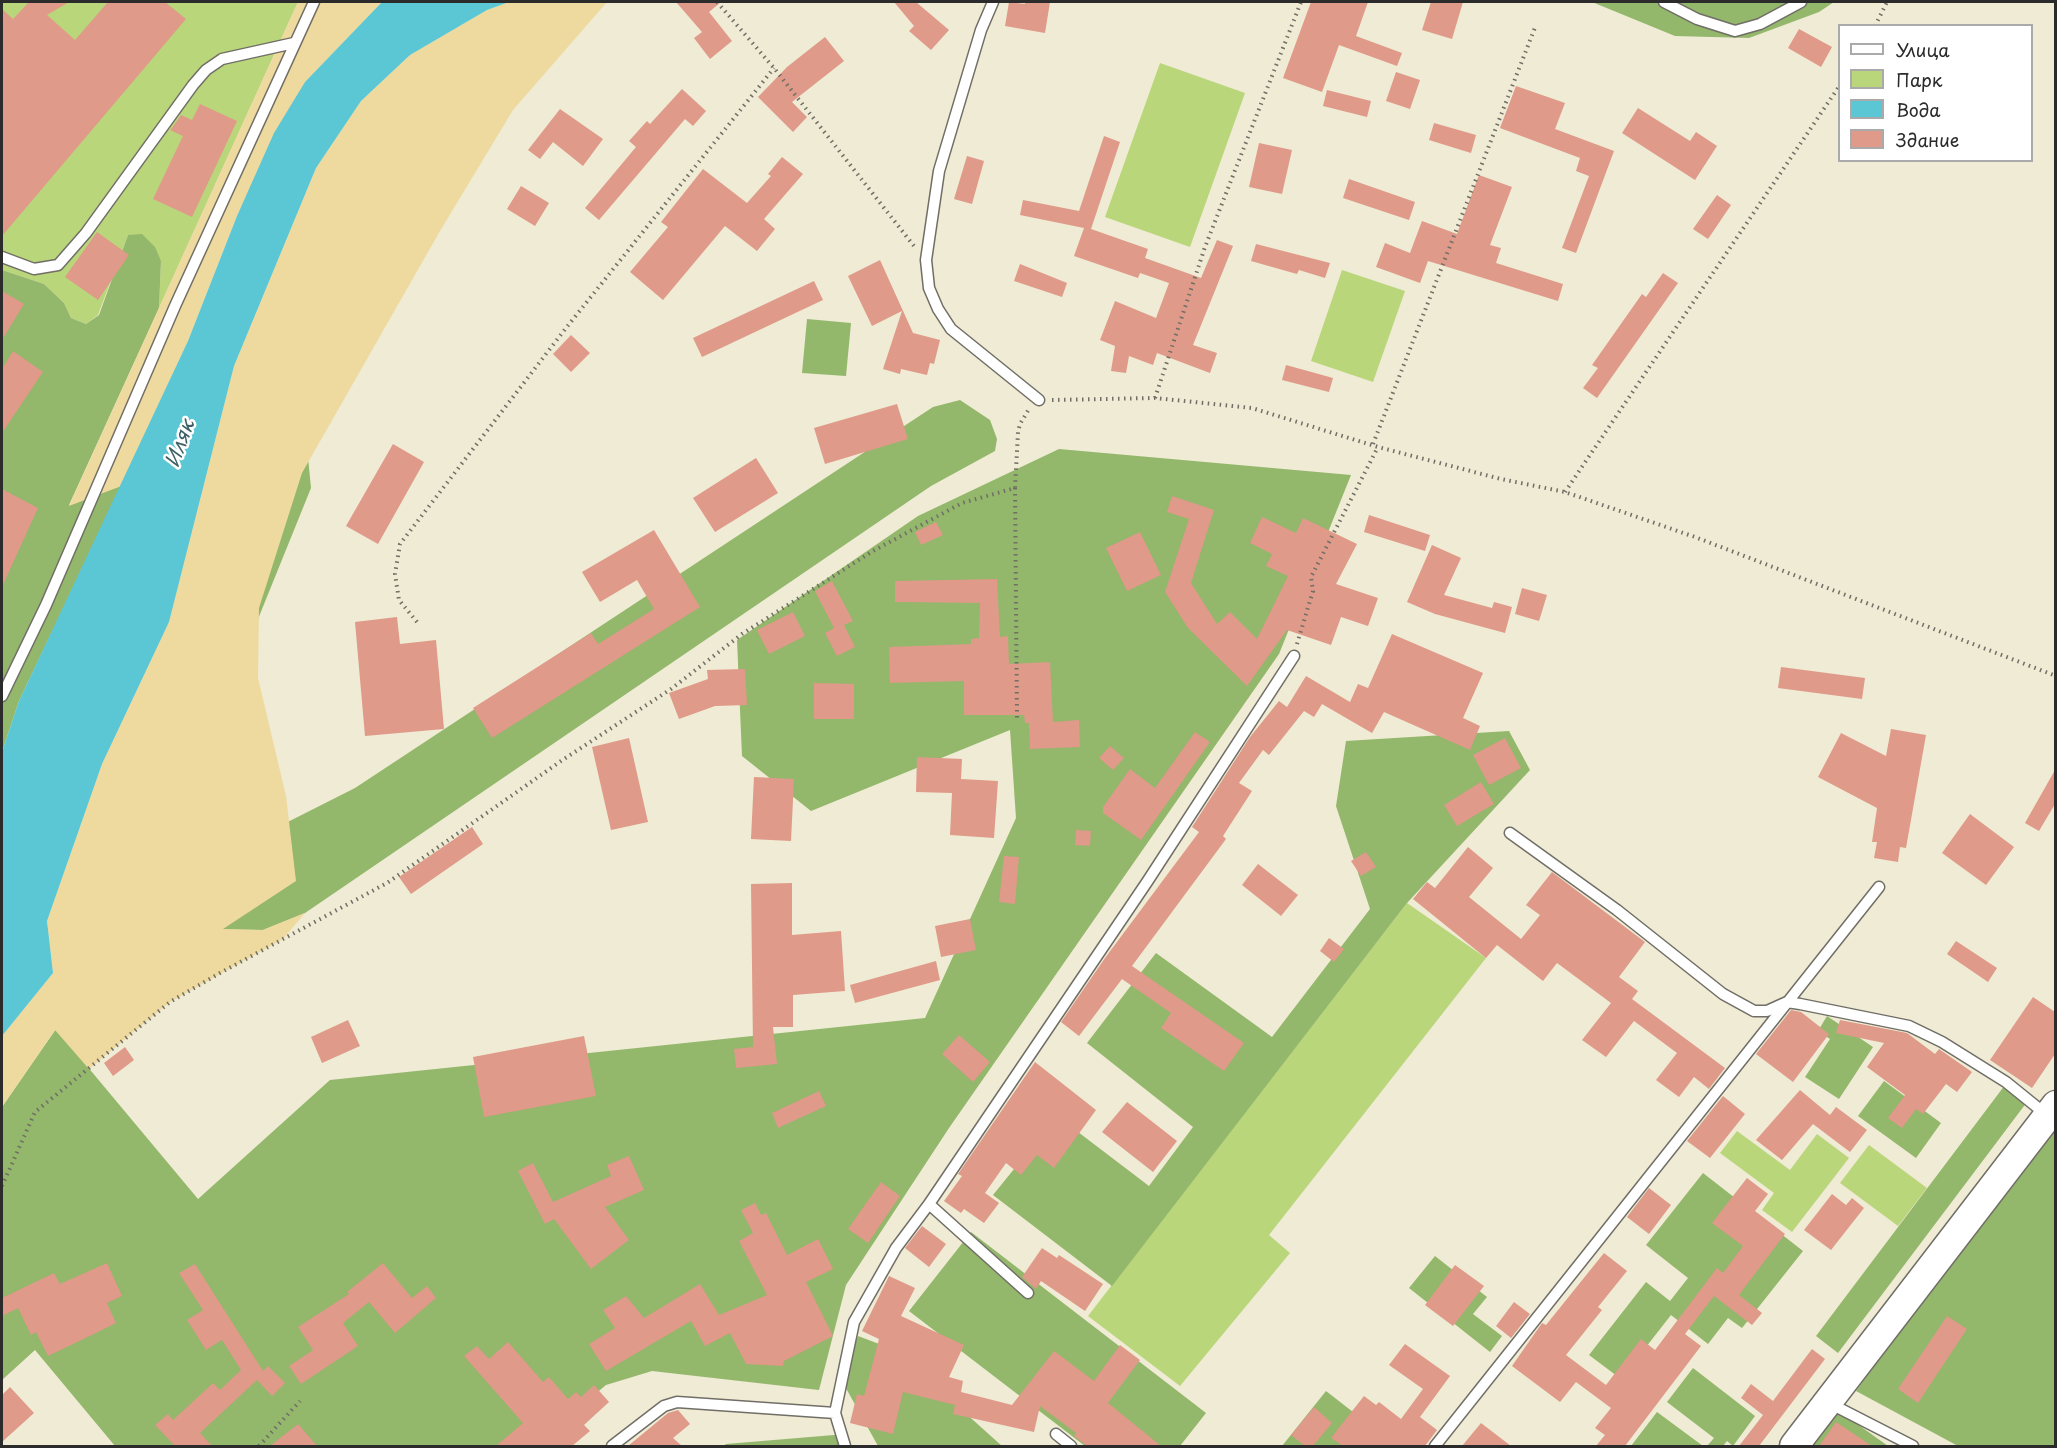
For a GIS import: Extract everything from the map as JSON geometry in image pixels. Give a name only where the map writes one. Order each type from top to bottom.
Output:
[{"type":"street","points":[[1794,1446],[2052,1110]]},
{"type":"lane","points":[[2,696],[46,605],[175,306],[314,2]]},
{"type":"lane","points":[[993,2],[981,30],[939,171],[926,260],[929,288],[938,309],[951,329],[1039,400]]},
{"type":"lane","points":[[1664,2],[1698,19],[1735,31],[1760,24],[1801,2]]},
{"type":"lane","points":[[2,257],[34,269],[58,265],[86,233],[206,70],[222,59],[294,43]]},
{"type":"lane","points":[[844,1446],[835,1413],[854,1322],[896,1248],[929,1204],[1148,882],[1294,656]]},
{"type":"lane","points":[[1510,833],[1617,910],[1723,994],[1754,1011],[1767,1011],[1787,1002],[1909,1026],[1942,1042],[2052,1110]]},
{"type":"lane","points":[[1435,1446],[1879,887]]},
{"type":"lane","points":[[929,1204],[1028,1293]]},
{"type":"lane","points":[[612,1446],[664,1406],[677,1402],[835,1413]]},
{"type":"lane","points":[[1828,1403],[1913,1446]]},
{"type":"lane","points":[[1056,1434],[1071,1446]]},
{"type":"path","points":[[717,2],[774,68],[926,260]]},
{"type":"path","points":[[1155,398],[1205,247],[1301,2]]},
{"type":"path","points":[[1876,24],[1887,2]]},
{"type":"path","points":[[1373,444],[1536,26]]},
{"type":"path","points":[[417,622],[399,600],[395,574],[400,544],[573,319],[774,68]]},
{"type":"path","points":[[1565,492],[1838,86]]},
{"type":"path","points":[[1017,718],[1015,477],[1017,441],[1020,423],[1025,412],[1039,400],[1155,398],[1252,408],[1378,447],[1501,479],[1565,492],[1695,537],[2055,676]]},
{"type":"path","points":[[1294,656],[1313,591],[1311,577],[1378,447]]},
{"type":"path","points":[[2,1186],[35,1113],[170,1002],[387,883],[561,760],[671,689],[741,634],[798,597],[940,513],[962,503],[1015,488]]},
{"type":"path","points":[[259,1446],[300,1401]]},
{"type":"green space","points":[[2,2],[298,2],[159,308],[161,261],[128,235],[98,315],[86,324],[71,318],[64,303],[44,284],[2,270]]},
{"type":"green space","points":[[1592,2],[1834,2],[1819,12],[1749,38],[1675,36]]},
{"type":"green space","points":[[1160,63],[1245,93],[1190,247],[1105,217]]},
{"type":"green space","points":[[142,234],[155,247],[161,261],[159,308],[69,505],[121,486],[19,701],[2,752],[2,270],[44,284],[64,303],[71,318],[86,324],[99,315],[128,235]]},
{"type":"green space","points":[[1342,270],[1405,291],[1373,382],[1311,361]]},
{"type":"green space","points":[[807,319],[851,323],[846,376],[802,373]]},
{"type":"green space","points":[[960,400],[990,420],[997,439],[995,451],[931,486],[305,913],[263,930],[196,929],[95,849],[307,447],[311,488],[241,661],[264,834],[355,788],[933,407]]},
{"type":"green space","points":[[1059,449],[1351,475],[1279,654],[949,1128],[846,1285],[819,1390],[652,1371],[606,1385],[533,1446],[115,1446],[35,1350],[2,1380],[2,1107],[56,1029],[198,1199],[330,1080],[925,1018],[1016,818],[1010,730],[811,811],[742,756],[737,640],[918,516]]},
{"type":"green space","points":[[1509,731],[1530,770],[1407,903],[1112,1286],[993,1195],[1057,1116],[1149,1186],[1193,1127],[1087,1043],[1156,953],[1272,1037],[1370,909],[1336,806],[1346,741]]},
{"type":"green space","points":[[1407,903],[1486,958],[1269,1235],[1290,1253],[1180,1386],[1088,1316]]},
{"type":"green space","points":[[1827,1016],[1873,1047],[1839,1099],[1805,1077],[1830,1039],[1818,1031]]},
{"type":"green space","points":[[1884,1081],[1941,1123],[1916,1158],[1858,1116]]},
{"type":"green space","points":[[2005,1085],[2027,1102],[1838,1353],[1816,1336]]},
{"type":"green space","points":[[2055,1114],[2055,1446],[1958,1446],[1856,1391]]},
{"type":"green space","points":[[1737,1131],[1790,1170],[1817,1134],[1849,1158],[1792,1232],[1762,1210],[1774,1193],[1720,1153]]},
{"type":"green space","points":[[1869,1145],[1927,1188],[1898,1226],[1840,1183]]},
{"type":"green space","points":[[1703,1173],[1803,1251],[1742,1328],[1728,1318],[1708,1344],[1671,1315],[1621,1379],[1589,1355],[1646,1282],[1670,1301],[1688,1278],[1646,1245]]},
{"type":"green space","points":[[971,1232],[1206,1413],[1180,1446],[1085,1446],[909,1311]]},
{"type":"green space","points":[[1435,1256],[1487,1297],[1473,1314],[1502,1336],[1490,1352],[1409,1288]]},
{"type":"green space","points":[[858,1336],[895,1350],[1002,1446],[878,1446],[842,1381]]},
{"type":"green space","points":[[1693,1368],[1755,1416],[1733,1446],[1727,1441],[1723,1446],[1707,1446],[1714,1438],[1667,1402]]},
{"type":"green space","points":[[1326,1391],[1394,1444],[1392,1446],[1282,1446]]},
{"type":"green space","points":[[1839,1411],[1888,1446],[1813,1446]]},
{"type":"green space","points":[[1657,1412],[1703,1446],[1631,1446]]},
{"type":"green space","points":[[846,1434],[851,1446],[723,1446],[726,1444]]},
{"type":"sand","points":[[298,2],[382,2],[305,82],[237,216],[188,341],[121,486],[69,506]]},
{"type":"sand","points":[[509,2],[607,2],[513,110],[440,231],[302,473],[259,608],[258,678],[286,796],[296,881],[223,929],[263,930],[305,913],[283,939],[170,1002],[89,1069],[55,1030],[2,1107],[2,1036],[53,973],[47,921],[102,764],[169,622],[234,366],[316,168],[361,101],[410,55],[487,10]]},
{"type":"water","name":"Иляк","points":[[382,2],[509,2],[487,10],[410,55],[361,101],[316,168],[234,366],[169,622],[102,764],[47,921],[53,973],[2,1036],[2,752],[19,701],[188,341],[237,216],[274,133],[305,82]]},
{"type":"building","points":[[29,2],[69,2],[47,15],[75,40],[108,2],[165,2],[186,19],[2,236],[2,9],[13,19]]},
{"type":"building","points":[[676,2],[721,2],[709,12],[732,41],[710,59],[694,38],[702,32]]},
{"type":"building","points":[[894,2],[916,2],[949,30],[931,50],[909,31],[914,26]]},
{"type":"building","points":[[1009,2],[1025,4],[1025,2],[1050,2],[1045,33],[1005,26]]},
{"type":"building","points":[[1311,2],[1368,2],[1356,36],[1402,53],[1397,66],[1339,45],[1322,92],[1283,78]]},
{"type":"building","points":[[1431,2],[1463,2],[1452,39],[1422,30]]},
{"type":"building","points":[[1799,29],[1832,47],[1821,67],[1788,48]]},
{"type":"building","points":[[825,37],[844,61],[792,102],[807,117],[793,132],[758,97],[787,67]]},
{"type":"building","points":[[1396,72],[1420,80],[1410,109],[1386,101]]},
{"type":"building","points":[[1516,86],[1565,103],[1555,129],[1614,151],[1576,253],[1562,248],[1589,176],[1576,171],[1580,158],[1500,128]]},
{"type":"building","points":[[682,89],[706,111],[693,126],[685,119],[599,220],[585,208],[636,147],[629,141],[647,121],[650,124]]},
{"type":"building","points":[[1327,90],[1371,101],[1367,117],[1323,106]]},
{"type":"building","points":[[200,104],[237,121],[192,217],[153,199],[183,136],[170,130],[181,115],[192,120]]},
{"type":"building","points":[[1638,108],[1690,141],[1696,132],[1717,146],[1695,180],[1622,133]]},
{"type":"building","points":[[560,109],[603,139],[583,166],[553,142],[540,159],[528,150]]},
{"type":"building","points":[[1434,123],[1476,135],[1471,153],[1429,140]]},
{"type":"building","points":[[1104,136],[1120,142],[1091,229],[1148,249],[1145,258],[1201,278],[1217,240],[1233,246],[1193,345],[1217,353],[1210,373],[1157,353],[1153,365],[1129,356],[1126,373],[1111,371],[1115,346],[1100,340],[1115,301],[1156,318],[1169,283],[1140,273],[1138,278],[1074,256],[1084,228],[1020,215],[1023,200],[1079,211]]},
{"type":"building","points":[[1259,143],[1292,150],[1282,194],[1249,187]]},
{"type":"building","points":[[967,156],[984,161],[972,204],[954,199]]},
{"type":"building","points":[[782,157],[803,174],[764,219],[775,229],[757,251],[725,226],[663,300],[630,272],[668,227],[661,222],[703,169],[747,203],[771,176],[768,174]]},
{"type":"building","points":[[1479,175],[1512,187],[1490,245],[1501,248],[1496,263],[1563,284],[1558,301],[1428,261],[1420,283],[1376,267],[1385,243],[1410,253],[1422,221],[1457,234]]},
{"type":"building","points":[[1349,179],[1415,202],[1409,220],[1343,198]]},
{"type":"building","points":[[521,186],[549,203],[535,226],[507,209]]},
{"type":"building","points":[[1717,195],[1731,205],[1708,239],[1693,229]]},
{"type":"building","points":[[97,232],[129,255],[98,300],[65,277]]},
{"type":"building","points":[[1256,244],[1330,263],[1325,278],[1299,270],[1297,274],[1251,261]]},
{"type":"building","points":[[880,260],[913,333],[940,340],[934,364],[930,363],[927,375],[901,369],[900,374],[883,369],[902,311],[872,326],[848,276]]},
{"type":"building","points":[[1020,264],[1067,283],[1062,297],[1014,281]]},
{"type":"building","points":[[1663,273],[1678,283],[1597,398],[1583,388],[1598,368],[1592,365],[1642,294],[1646,297]]},
{"type":"building","points":[[814,281],[823,300],[702,357],[693,338]]},
{"type":"building","points":[[2,291],[24,304],[2,340]]},
{"type":"building","points":[[571,335],[590,353],[571,372],[553,354]]},
{"type":"building","points":[[13,351],[43,372],[2,433],[2,369]]},
{"type":"building","points":[[1286,365],[1333,378],[1329,392],[1282,380]]},
{"type":"building","points":[[897,404],[908,439],[825,464],[814,428]]},
{"type":"building","points":[[393,444],[424,462],[378,544],[346,526]]},
{"type":"building","points":[[756,458],[778,493],[715,532],[693,498]]},
{"type":"building","points":[[2,489],[38,508],[2,587]]},
{"type":"building","points":[[1172,496],[1214,510],[1191,583],[1217,624],[1230,612],[1257,639],[1288,576],[1266,566],[1272,554],[1250,543],[1262,517],[1296,533],[1303,518],[1357,544],[1336,584],[1378,598],[1368,626],[1341,617],[1331,645],[1287,630],[1247,686],[1188,628],[1165,592],[1189,519],[1167,512]]},
{"type":"building","points":[[1369,515],[1430,535],[1425,551],[1364,532]]},
{"type":"building","points":[[936,522],[943,535],[921,545],[915,532]]},
{"type":"building","points":[[654,530],[700,607],[492,738],[473,708],[591,633],[598,644],[654,609],[637,580],[600,602],[582,572]]},
{"type":"building","points":[[1140,532],[1161,575],[1127,591],[1106,548]]},
{"type":"building","points":[[1432,545],[1461,558],[1444,595],[1492,608],[1494,602],[1512,607],[1505,633],[1435,614],[1407,602]]},
{"type":"building","points":[[997,579],[1000,637],[1008,636],[1009,664],[1050,662],[1053,722],[1079,720],[1080,747],[1030,749],[1029,723],[1025,723],[1024,715],[964,715],[964,681],[890,683],[889,647],[971,644],[971,639],[979,638],[980,603],[895,602],[895,581]]},
{"type":"building","points":[[832,581],[853,621],[844,625],[855,647],[837,656],[825,633],[834,628],[815,591]]},
{"type":"building","points":[[1522,588],[1547,595],[1539,621],[1515,614]]},
{"type":"building","points":[[793,612],[805,636],[769,654],[757,630]]},
{"type":"building","points":[[397,617],[400,644],[436,640],[444,729],[365,736],[355,622]]},
{"type":"building","points":[[1392,634],[1483,673],[1463,718],[1480,726],[1470,750],[1384,712],[1372,733],[1322,704],[1314,717],[1304,711],[1269,755],[1263,750],[1239,783],[1252,791],[1223,836],[1226,839],[1132,966],[1244,1043],[1224,1071],[1161,1028],[1171,1013],[1122,979],[1079,1036],[1061,1022],[1105,958],[1199,832],[1192,827],[1250,737],[1279,701],[1287,707],[1306,676],[1350,702],[1358,684],[1368,688]]},
{"type":"building","points":[[1781,667],[1865,678],[1862,699],[1778,688]]},
{"type":"building","points":[[745,669],[747,705],[715,706],[679,719],[669,693],[708,679],[707,670]]},
{"type":"building","points":[[814,683],[854,684],[854,719],[814,719]]},
{"type":"building","points":[[1891,729],[1926,735],[1906,848],[1900,847],[1898,862],[1874,858],[1877,842],[1872,842],[1877,808],[1818,777],[1841,733],[1886,756]]},
{"type":"building","points":[[1195,732],[1210,742],[1141,840],[1103,813],[1103,807],[1130,769],[1155,788]]},
{"type":"building","points":[[629,738],[648,822],[611,830],[592,747]]},
{"type":"building","points":[[1505,738],[1521,768],[1489,785],[1473,755]]},
{"type":"building","points":[[1110,746],[1124,758],[1113,770],[1099,758]]},
{"type":"building","points":[[917,757],[962,759],[961,779],[998,781],[994,838],[950,835],[952,793],[916,792]]},
{"type":"building","points":[[2055,770],[2055,804],[2039,831],[2025,823]]},
{"type":"building","points":[[754,777],[794,779],[791,841],[751,839]]},
{"type":"building","points":[[1481,782],[1494,804],[1457,826],[1444,805]]},
{"type":"building","points":[[1970,814],[2014,847],[1986,885],[1942,853]]},
{"type":"building","points":[[472,827],[483,844],[411,894],[399,877]]},
{"type":"building","points":[[1076,830],[1091,831],[1090,846],[1075,845]]},
{"type":"building","points":[[1468,847],[1493,868],[1469,897],[1521,939],[1540,915],[1526,905],[1552,872],[1645,942],[1619,977],[1638,991],[1632,999],[1725,1068],[1709,1089],[1694,1077],[1679,1097],[1656,1080],[1677,1053],[1634,1021],[1606,1057],[1582,1040],[1611,1003],[1557,963],[1543,981],[1497,945],[1486,958],[1413,899],[1427,882],[1435,888]]},
{"type":"building","points":[[1366,852],[1376,867],[1361,876],[1351,861]]},
{"type":"building","points":[[1004,856],[1019,857],[1015,904],[999,902]]},
{"type":"building","points":[[1258,864],[1298,895],[1281,916],[1242,885]]},
{"type":"building","points":[[792,883],[792,935],[841,931],[845,991],[793,995],[793,1027],[773,1027],[777,1064],[736,1068],[734,1049],[753,1047],[751,884]]},
{"type":"building","points":[[970,919],[976,950],[941,957],[935,926]]},
{"type":"building","points":[[1329,938],[1344,949],[1334,962],[1320,951]]},
{"type":"building","points":[[1956,941],[1997,968],[1988,982],[1947,954]]},
{"type":"building","points":[[936,961],[940,980],[855,1003],[850,985]]},
{"type":"building","points":[[2033,997],[2055,1012],[2055,1054],[2032,1088],[1990,1060]]},
{"type":"building","points":[[1791,1010],[1801,1012],[1829,1034],[1793,1082],[1756,1054]]},
{"type":"building","points":[[348,1020],[360,1046],[322,1063],[311,1037]]},
{"type":"building","points":[[1840,1020],[1907,1033],[1935,1054],[1939,1049],[1972,1072],[1957,1092],[1946,1084],[1923,1114],[1916,1109],[1902,1128],[1888,1118],[1905,1095],[1867,1067],[1884,1043],[1836,1033]]},
{"type":"building","points":[[959,1035],[990,1062],[973,1082],[942,1054]]},
{"type":"building","points":[[584,1036],[596,1096],[484,1117],[473,1057]]},
{"type":"building","points":[[125,1047],[134,1060],[113,1076],[104,1063]]},
{"type":"building","points":[[1035,1062],[1096,1110],[1054,1168],[1037,1155],[1021,1175],[1006,1163],[985,1193],[999,1203],[984,1223],[964,1209],[961,1213],[944,1201],[962,1176],[958,1174]]},
{"type":"building","points":[[1800,1090],[1830,1115],[1836,1107],[1867,1130],[1850,1152],[1813,1124],[1782,1160],[1756,1140]]},
{"type":"building","points":[[819,1091],[826,1106],[778,1128],[772,1113]]},
{"type":"building","points":[[1723,1096],[1745,1114],[1710,1158],[1687,1141]]},
{"type":"building","points":[[1127,1102],[1177,1141],[1153,1172],[1102,1132]]},
{"type":"building","points":[[629,1156],[644,1190],[605,1207],[629,1240],[591,1269],[554,1219],[545,1224],[518,1171],[533,1163],[553,1202],[611,1176],[607,1165]]},
{"type":"building","points":[[1747,1178],[1768,1194],[1755,1211],[1785,1234],[1739,1295],[1762,1313],[1752,1325],[1714,1296],[1685,1334],[1701,1346],[1625,1446],[1596,1446],[1605,1435],[1595,1428],[1611,1408],[1576,1382],[1560,1402],[1512,1366],[1542,1323],[1546,1325],[1604,1253],[1627,1271],[1598,1307],[1602,1310],[1566,1355],[1606,1385],[1641,1339],[1655,1350],[1717,1268],[1723,1273],[1743,1246],[1712,1223]]},
{"type":"building","points":[[881,1182],[900,1196],[868,1243],[848,1229]]},
{"type":"building","points":[[1649,1188],[1671,1205],[1649,1234],[1627,1217]]},
{"type":"building","points":[[1832,1194],[1846,1205],[1852,1198],[1864,1208],[1831,1250],[1804,1230]]},
{"type":"building","points":[[755,1203],[761,1215],[766,1213],[787,1255],[818,1239],[833,1269],[806,1282],[833,1336],[784,1361],[783,1366],[746,1364],[730,1333],[705,1346],[691,1321],[606,1371],[589,1344],[615,1328],[603,1310],[626,1296],[644,1318],[700,1284],[719,1315],[767,1295],[739,1241],[753,1233],[741,1210]]},
{"type":"building","points":[[922,1226],[946,1244],[929,1267],[905,1248]]},
{"type":"building","points":[[1042,1248],[1057,1258],[1059,1255],[1103,1284],[1085,1311],[1041,1281],[1036,1289],[1022,1277]]},
{"type":"building","points":[[107,1263],[122,1296],[107,1303],[116,1323],[48,1356],[36,1332],[31,1335],[18,1308],[2,1316],[2,1298],[54,1273],[60,1284]]},
{"type":"building","points":[[383,1263],[412,1298],[427,1286],[436,1298],[395,1333],[369,1302],[343,1323],[358,1346],[301,1384],[289,1366],[313,1350],[298,1327],[349,1294],[347,1292]]},
{"type":"building","points":[[195,1264],[263,1371],[268,1366],[285,1383],[272,1396],[257,1380],[200,1433],[212,1446],[175,1446],[155,1425],[168,1414],[173,1420],[213,1383],[220,1390],[241,1370],[222,1340],[206,1350],[187,1320],[203,1310],[179,1273]]},
{"type":"building","points":[[1455,1265],[1484,1286],[1453,1326],[1425,1305]]},
{"type":"building","points":[[889,1276],[915,1288],[901,1316],[964,1345],[949,1377],[963,1381],[961,1392],[1012,1405],[1054,1351],[1094,1381],[1120,1345],[1140,1360],[1108,1403],[1161,1446],[1087,1446],[1074,1436],[1076,1433],[1040,1406],[1034,1432],[953,1414],[955,1405],[903,1392],[893,1434],[850,1423],[857,1394],[864,1396],[879,1339],[862,1331]]},
{"type":"building","points":[[1514,1302],[1530,1314],[1511,1338],[1496,1326]]},
{"type":"building","points":[[1947,1316],[1967,1329],[1918,1403],[1898,1389]]},
{"type":"building","points":[[508,1342],[543,1382],[549,1377],[568,1399],[576,1392],[581,1397],[594,1385],[609,1402],[584,1425],[590,1431],[572,1446],[496,1446],[523,1423],[464,1356],[477,1346],[489,1359]]},
{"type":"building","points":[[1405,1344],[1450,1376],[1420,1417],[1437,1430],[1425,1446],[1343,1446],[1331,1438],[1364,1396],[1376,1405],[1379,1402],[1401,1419],[1423,1389],[1389,1365]]},
{"type":"building","points":[[1812,1349],[1825,1359],[1759,1446],[1739,1446],[1763,1415],[1741,1398],[1751,1384],[1773,1401]]},
{"type":"building","points":[[10,1387],[34,1413],[2,1442],[2,1395]]},
{"type":"building","points":[[1314,1407],[1332,1423],[1313,1446],[1305,1446],[1291,1435]]},
{"type":"building","points":[[678,1410],[690,1424],[673,1438],[682,1446],[628,1446],[668,1413]]},
{"type":"building","points":[[1836,1422],[1872,1446],[1819,1446]]},
{"type":"building","points":[[1481,1423],[1511,1446],[1462,1446]]},
{"type":"building","points":[[298,1424],[317,1446],[270,1446]]}]
